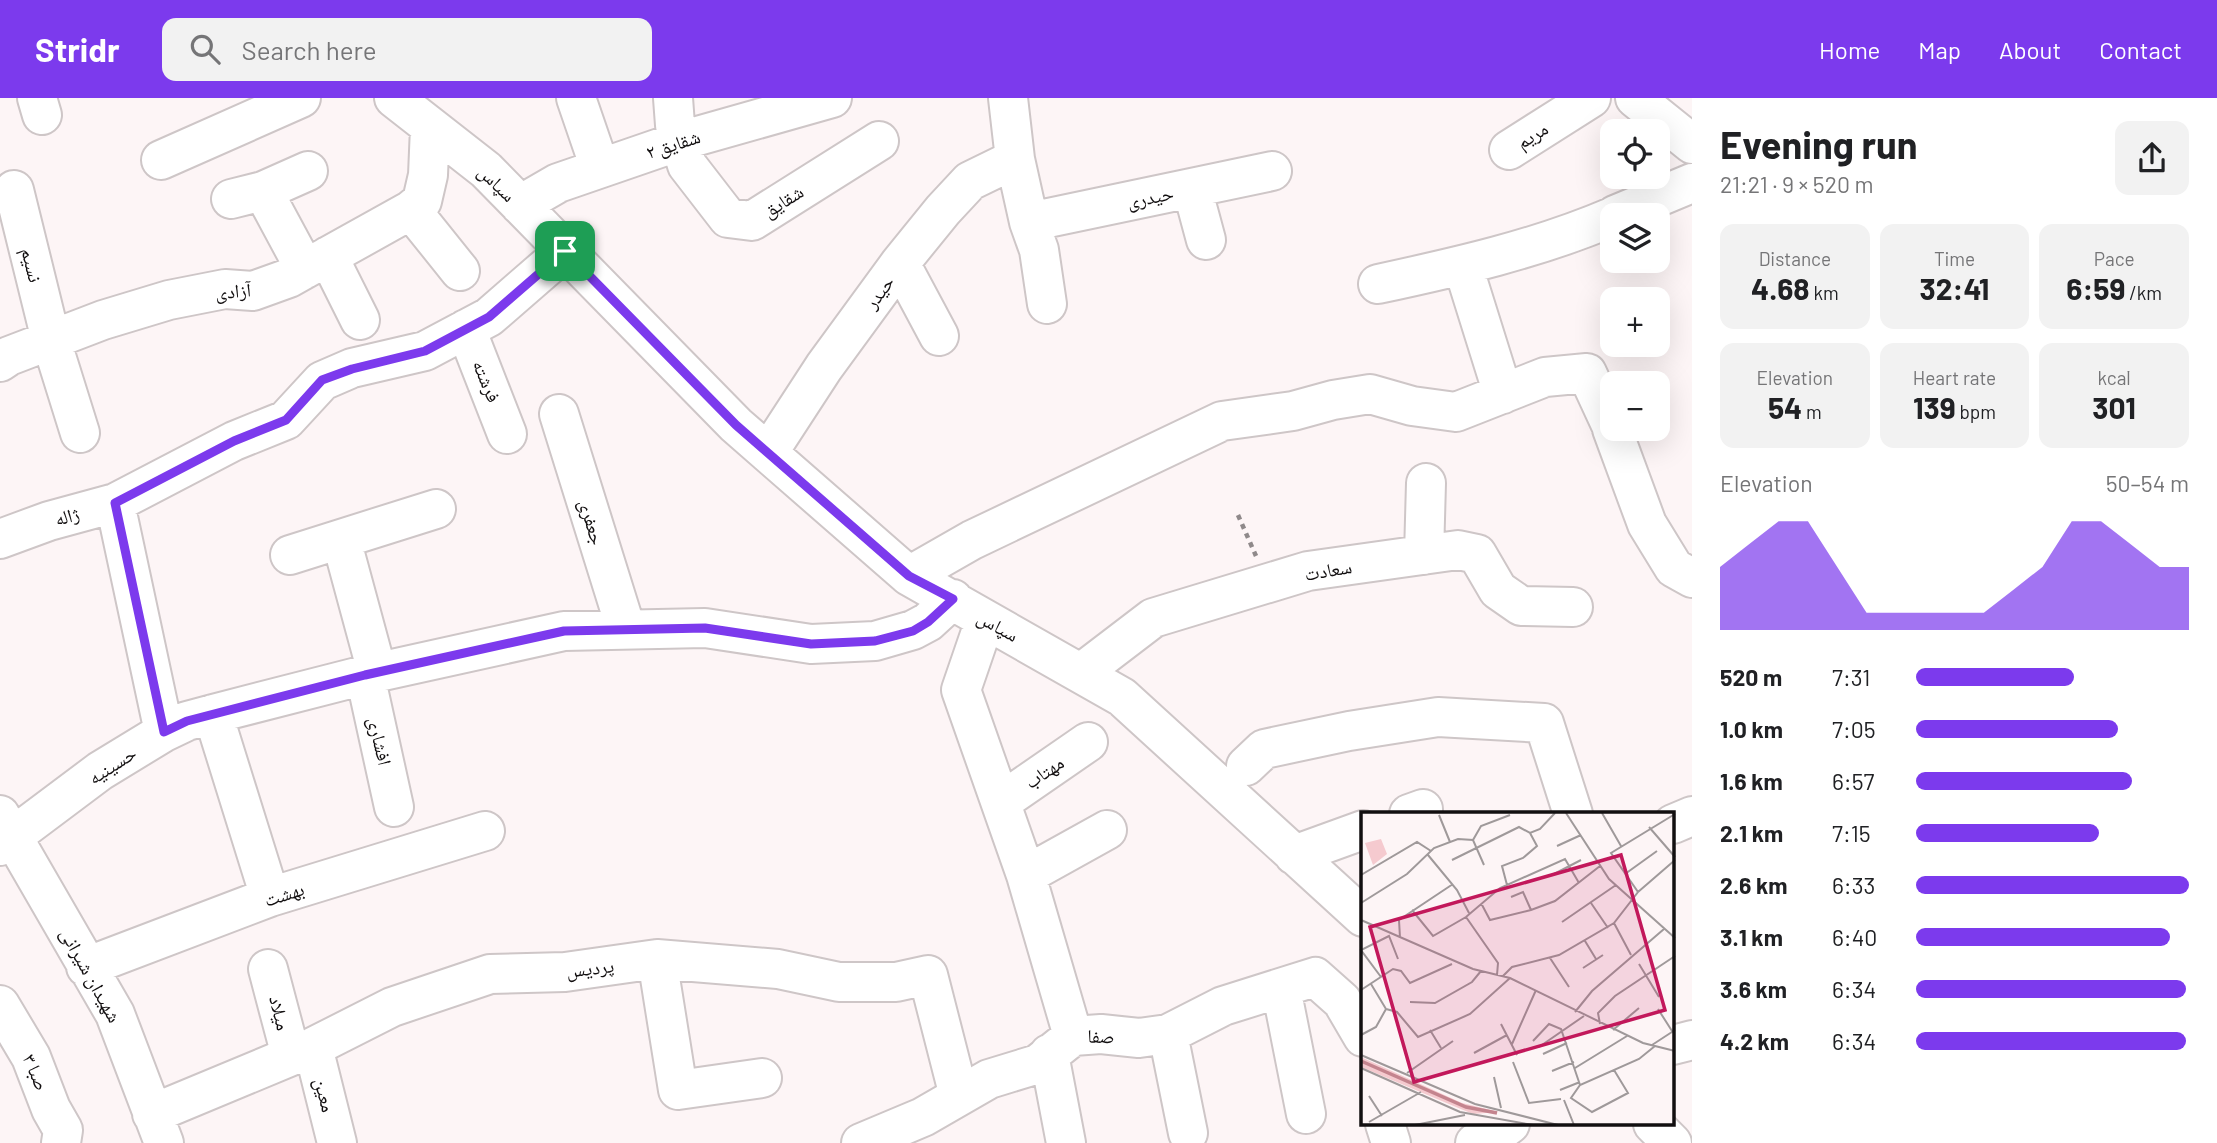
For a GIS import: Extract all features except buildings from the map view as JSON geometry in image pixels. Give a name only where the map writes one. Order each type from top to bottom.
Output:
[{"type":"street","points":[[161,160],[301,98]]},
{"type":"street","name":"سپاس","points":[[394,98],[486,170],[736,425],[909,576],[1122,697],[1361,915]]},
{"type":"street","points":[[576,98],[600,168]]},
{"type":"street","name":"شقایق","points":[[673,98],[675,125],[687,165],[728,218],[752,221],[879,141]]},
{"type":"street","name":"شقایق ۲","points":[[520,205],[558,183],[600,168],[680,141],[832,98]]},
{"type":"street","points":[[1008,98],[1015,159],[1028,222],[1039,250],[1047,304]]},
{"type":"street","name":"مریم","points":[[1509,150],[1591,98]]},
{"type":"street","points":[[1635,98],[1692,144]]},
{"type":"street","points":[[430,127],[428,175],[422,201],[411,210],[460,271]]},
{"type":"street","name":"حیدر","points":[[768,453],[824,367],[943,210],[970,181],[1015,159]]},
{"type":"street","points":[[308,171],[247,195],[317,262],[360,320]]},
{"type":"street","name":"حیدری","points":[[1028,222],[1272,171]]},
{"type":"street","points":[[1645,203],[1692,183]]},
{"type":"street","points":[[1192,188],[1206,240]]},
{"type":"street","name":"نسیم","points":[[14,190],[51,340],[80,433]]},
{"type":"street","name":"آزادی","points":[[0,362],[9,356],[103,320],[169,300],[225,289],[253,291],[289,278],[411,210]]},
{"type":"street","points":[[1378,284],[1463,266],[1600,222]]},
{"type":"street","name":"ژاله","points":[[0,539],[49,521],[115,503],[234,441],[286,420],[322,380],[352,369],[425,351],[489,317],[565,251]]},
{"type":"street","points":[[901,263],[940,335]]},
{"type":"street","points":[[1463,266],[1503,394]]},
{"type":"street","name":"فرشته","points":[[466,329],[508,434]]},
{"type":"street","points":[[909,576],[972,540],[1222,421],[1293,411],[1333,400],[1370,394],[1412,406],[1456,412],[1545,377],[1587,373],[1600,402]]},
{"type":"street","name":"جعفری","points":[[559,414],[626,629]]},
{"type":"street","points":[[1617,441],[1647,524],[1674,568],[1692,578]]},
{"type":"street","points":[[1424,555],[1426,483]]},
{"type":"street","points":[[115,503],[164,732]]},
{"type":"street","points":[[290,555],[436,509]]},
{"type":"street","name":"افشاری","points":[[341,538],[371,674],[394,807]]},
{"type":"street","name":"سعادت","points":[[1081,673],[1153,618],[1308,571],[1458,550],[1477,554],[1498,590],[1521,606],[1573,607]]},
{"type":"street","name":"حسینیه","points":[[5,832],[100,771],[187,721],[371,674],[564,631],[705,628],[811,644],[875,641],[913,631],[928,622],[953,599]]},
{"type":"street","points":[[985,620],[961,690],[1026,875],[1061,1045],[1066,1143]]},
{"type":"street","points":[[213,714],[270,897]]},
{"type":"street","points":[[1246,766],[1264,749],[1349,731],[1438,717],[1544,723],[1572,812]]},
{"type":"street","name":"مهتاب","points":[[1000,802],[1088,742]]},
{"type":"street","points":[[1674,824],[1692,817]]},
{"type":"street","points":[[1026,875],[1107,830]]},
{"type":"street","name":"بهشت","points":[[86,967],[270,897],[485,831]]},
{"type":"street","name":"شهیدان شیرانی","points":[[5,832],[115,1014],[158,1128]]},
{"type":"street","points":[[1294,855],[1361,832]]},
{"type":"street","points":[[657,959],[678,1090],[762,1078]]},
{"type":"street","name":"پردیس","points":[[158,1128],[302,1051],[392,1007],[490,974],[565,972],[657,959],[778,969],[839,982],[896,982],[928,975],[959,1096]]},
{"type":"street","name":"میلاد","points":[[268,969],[302,1051]]},
{"type":"street","points":[[1306,1114],[1298,983],[1342,1001],[1361,1034]]},
{"type":"street","name":"صفا","points":[[861,1143],[923,1117],[989,1079],[1038,1064],[1061,1045],[1101,1034],[1139,1038],[1168,1034],[1223,1006],[1298,983]]},
{"type":"street","name":"صبا ۳","points":[[3,1015],[31,1057],[51,1109],[63,1130],[61,1143]]},
{"type":"street","points":[[1168,1034],[1188,1133]]},
{"type":"street","points":[[1674,1045],[1692,1040]]},
{"type":"street","name":"معین","points":[[302,1051],[337,1143]]},
{"type":"street","points":[[1386,1126],[1391,1143]]},
{"type":"street","points":[[1475,1143],[1507,1126]]},
{"type":"street","points":[[1655,1126],[1672,1143]]},
{"type":"path","points":[[1238,515],[1268,583]]},
{"type":"route","points":[[565,251],[736,425],[909,576],[953,599],[928,622],[913,631],[875,641],[811,644],[705,628],[564,631],[365,675],[187,721],[164,732],[115,503],[234,441],[286,420],[322,380],[380,361],[425,351],[489,317],[565,251]]}]
